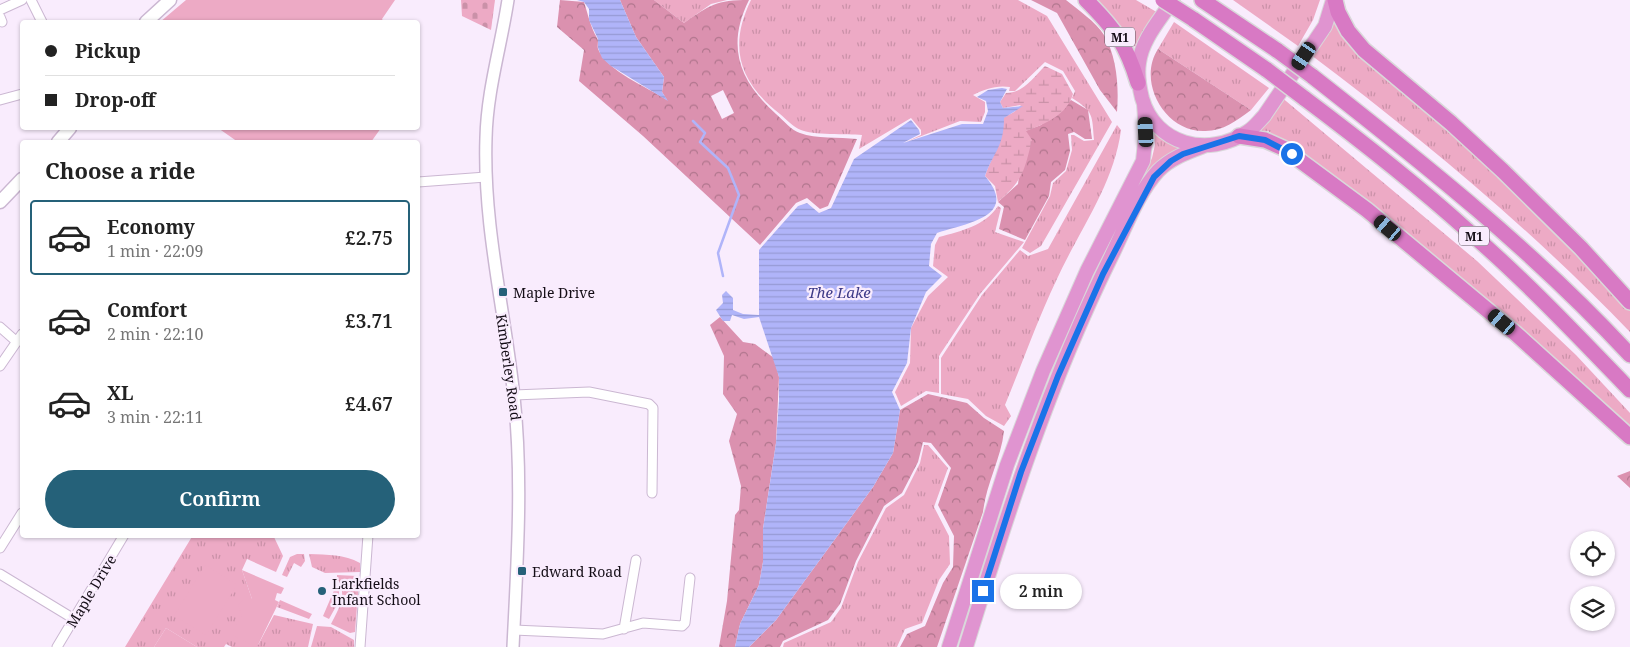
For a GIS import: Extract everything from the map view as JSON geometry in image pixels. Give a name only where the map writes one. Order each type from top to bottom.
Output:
[{"type":"highway","name":"M1","points":[[1086,0],[1119,36],[1131,59],[1138,83]]},
{"type":"highway","name":"M1","points":[[1163,0],[1267,70],[1379,156],[1468,230],[1544,300],[1630,390]]},
{"type":"highway","points":[[1173,0],[1145,41],[1139,63],[1138,83],[1150,118],[1167,135],[1178,141],[1204,146]]},
{"type":"highway","points":[[1334,0],[1338,12],[1354,39],[1503,171],[1581,248],[1630,302]]},
{"type":"highway","points":[[966,647],[1024,465],[1079,326],[1103,274],[1154,177],[1171,161],[1204,146],[1229,141],[1252,128],[1277,98],[1325,26],[1334,0]]},
{"type":"highway","points":[[1343,0],[1353,27],[1359,37],[1386,68]]},
{"type":"highway","name":"M1","points":[[1203,1],[1278,51],[1404,148],[1490,220],[1556,280],[1630,355]]},
{"type":"highway","points":[[949,647],[1007,465],[1043,371],[1088,270],[1143,161],[1146,132],[1144,104]]},
{"type":"highway","points":[[1239,136],[1265,140],[1283,148],[1367,210],[1515,333],[1630,437]]},
{"type":"main road","points":[[148,20],[170,0]]},
{"type":"main road","points":[[60,140],[68,130]]},
{"type":"main road","points":[[0,202],[20,181]]},
{"type":"street","points":[[0,10],[22,0]]},
{"type":"street","points":[[31,0],[41,20]]},
{"type":"street","name":"Kimberley Road","points":[[508,0],[488,105],[486,177],[492,246],[514,395],[519,480],[513,647]]},
{"type":"street","points":[[0,100],[20,95]]},
{"type":"street","points":[[420,182],[486,177]]},
{"type":"street","points":[[0,327],[20,338],[0,366]]},
{"type":"street","points":[[514,395],[589,392],[648,404],[653,408],[652,493]]},
{"type":"street","points":[[0,548],[20,516]]},
{"type":"street","name":"Maple Drive","points":[[57,647],[122,538]]},
{"type":"street","points":[[360,647],[368,538]]},
{"type":"street","points":[[624,630],[636,560]]},
{"type":"street","points":[[0,574],[74,619]]},
{"type":"street","points":[[514,630],[603,634],[624,630],[643,623],[682,626],[685,623],[690,578]]},
{"type":"green space","points":[[186,0],[395,0],[383,20],[162,20]]},
{"type":"green space","points":[[461,0],[495,0],[491,30],[462,16]]},
{"type":"green space","points":[[560,0],[584,2],[598,39],[598,49],[603,57],[628,78],[667,100],[662,92],[664,77],[636,37],[620,0],[654,0],[684,23],[714,5],[729,1],[749,0],[738,33],[738,48],[745,76],[763,102],[797,132],[813,136],[857,139],[828,206],[820,209],[807,198],[796,203],[760,245],[643,136],[579,81],[584,50],[557,27]],"holes":[[[723,90],[734,113],[722,119],[711,96]]]},
{"type":"green space","points":[[654,0],[727,0],[711,4],[684,23]]},
{"type":"green space","points":[[751,0],[1018,0],[1047,16],[1112,122],[1041,246],[1030,253],[1022,248],[1050,196],[1053,183],[1066,171],[1072,150],[1071,135],[1084,141],[1094,140],[1092,119],[1088,111],[1072,98],[1075,91],[1063,71],[1045,62],[1015,91],[1009,91],[1010,87],[995,87],[973,95],[985,102],[985,112],[981,122],[960,121],[906,142],[921,135],[921,130],[911,118],[859,149],[862,135],[821,134],[801,130],[792,125],[766,102],[755,89],[747,76],[739,48],[744,17]]},
{"type":"green space","points":[[1031,0],[1066,0],[1101,30],[1112,53],[1114,62],[1118,93],[1117,112],[1100,90],[1057,13]]},
{"type":"green space","points":[[1096,0],[1136,0],[1160,14],[1137,50],[1123,29]]},
{"type":"green space","points":[[1233,0],[1320,0],[1313,20],[1298,46]]},
{"type":"green space","points":[[1334,14],[1382,71],[1505,181],[1603,280],[1630,311],[1630,332],[1555,258],[1476,187],[1395,120],[1311,55]]},
{"type":"green space","points":[[1174,22],[1269,88],[1251,110],[1158,49]]},
{"type":"green space","points":[[1158,49],[1251,110],[1228,125],[1216,130],[1189,129],[1177,123],[1158,102],[1153,89],[1152,62]]},
{"type":"green space","points":[[1045,66],[1062,74],[1073,94],[1066,108],[1061,113],[1048,122],[1026,131],[1032,140],[1024,168],[1013,188],[998,202],[995,186],[985,176],[1000,141],[1003,118],[1014,112],[1021,105],[1003,108],[1000,102],[1006,93],[1023,88]]},
{"type":"green space","points":[[1280,96],[1477,261],[1576,355],[1630,413],[1630,430],[1323,169],[1268,131],[1256,131]]},
{"type":"green space","points":[[1071,100],[1088,110],[1092,139],[1085,139],[1074,132],[1068,134],[1070,151],[1065,170],[1051,182],[1049,196],[1025,240],[999,229],[1004,207],[998,202],[1018,184],[1025,131],[1041,125]]},
{"type":"green space","points":[[1117,125],[1121,130],[1111,170],[1042,311],[1005,405],[1011,416],[1004,426],[986,416],[968,399],[941,394],[941,358],[982,295],[1020,250],[1028,256],[1048,249]]},
{"type":"green space","points":[[221,130],[380,130],[372,140],[235,140]]},
{"type":"green space","points":[[1154,130],[1184,148],[1172,154],[1101,268],[1097,268],[1152,158],[1155,145]]},
{"type":"green space","points":[[998,206],[1001,208],[995,232],[1024,242],[980,294],[939,356],[939,393],[926,391],[901,406],[895,392],[910,363],[911,328],[928,296],[948,277],[933,266],[935,245],[939,237],[972,227],[993,213]]},
{"type":"green space","points":[[720,317],[743,342],[755,344],[774,358],[779,377],[776,443],[763,529],[763,562],[759,585],[740,624],[735,647],[719,647],[727,601],[735,515],[739,510],[741,486],[729,441],[737,414],[723,394],[724,356],[710,325]]},
{"type":"green space","points":[[928,394],[967,403],[984,418],[1004,431],[983,512],[937,647],[900,647],[907,634],[925,626],[943,583],[953,567],[954,536],[938,505],[951,468],[931,443],[923,442],[918,462],[902,493],[884,506],[856,561],[840,604],[828,620],[783,641],[780,647],[749,647],[776,620],[873,487],[893,453],[900,410]]},
{"type":"green space","points":[[924,445],[928,445],[948,468],[934,507],[949,536],[950,564],[939,580],[922,623],[905,629],[897,647],[783,647],[784,643],[831,622],[841,608],[858,562],[886,508],[904,495],[920,463]]},
{"type":"green space","points":[[1630,471],[1630,488],[1617,476]]},
{"type":"green space","points":[[191,538],[274,538],[283,556],[276,572],[247,559],[242,570],[252,599],[258,645],[274,615],[313,624],[308,647],[232,647],[226,644],[224,647],[197,647],[166,628],[154,647],[125,647]]},
{"type":"green space","points":[[304,554],[305,561],[301,567],[294,563],[287,577],[282,575],[290,557]]},
{"type":"green space","points":[[309,554],[348,558],[360,563],[360,572],[325,573],[312,567]]},
{"type":"green space","points":[[205,565],[237,585],[206,635],[174,616]]},
{"type":"green space","points":[[242,570],[284,588],[281,594],[277,593],[275,600],[279,602],[258,645],[253,646],[232,635],[242,616],[238,605],[245,598],[252,599]]},
{"type":"green space","points":[[337,575],[357,576],[359,580],[355,632],[350,633],[331,624],[342,598]]},
{"type":"green space","points":[[335,588],[339,589],[339,601],[329,619],[323,616]]},
{"type":"green space","points":[[280,600],[312,614],[309,619],[277,607]]},
{"type":"green space","points":[[317,626],[331,627],[354,640],[354,647],[311,647]]},
{"type":"green space","points":[[166,628],[197,647],[154,647]]},
{"type":"water","points":[[577,0],[620,0],[636,37],[664,77],[662,92],[668,101],[611,66],[602,58],[598,48],[598,39],[589,20],[589,9],[584,2]]},
{"type":"water","name":"The Lake","points":[[1007,89],[1000,102],[1003,108],[1023,106],[1004,118],[1004,128],[1000,143],[985,176],[994,190],[996,201],[993,209],[985,216],[937,233],[931,244],[929,266],[942,276],[926,292],[911,328],[907,363],[892,392],[900,410],[893,453],[873,487],[776,620],[749,647],[735,647],[740,624],[759,585],[763,562],[763,529],[776,443],[779,377],[759,317],[744,319],[732,315],[730,321],[723,321],[716,310],[723,303],[722,295],[726,291],[733,298],[733,310],[743,314],[759,315],[759,250],[798,206],[807,203],[819,213],[831,208],[854,159],[911,120],[920,134],[903,143],[962,124],[983,124],[988,111],[986,101],[977,97],[988,90]]},
{"type":"waterway","points":[[693,121],[705,133],[700,142],[728,168],[739,195],[718,253],[723,276]]},
{"type":"place","name":"Maple Drive","points":[[503,292]]},
{"type":"place","name":"Edward Road","points":[[522,571]]},
{"type":"place","name":"Larkfields Infant School","points":[[322,591]]},
{"type":"route","points":[[983,591],[1021,472],[1058,376],[1103,274],[1148,185],[1160,170],[1183,154],[1204,146],[1229,141],[1239,136],[1265,140],[1292,154]]}]
